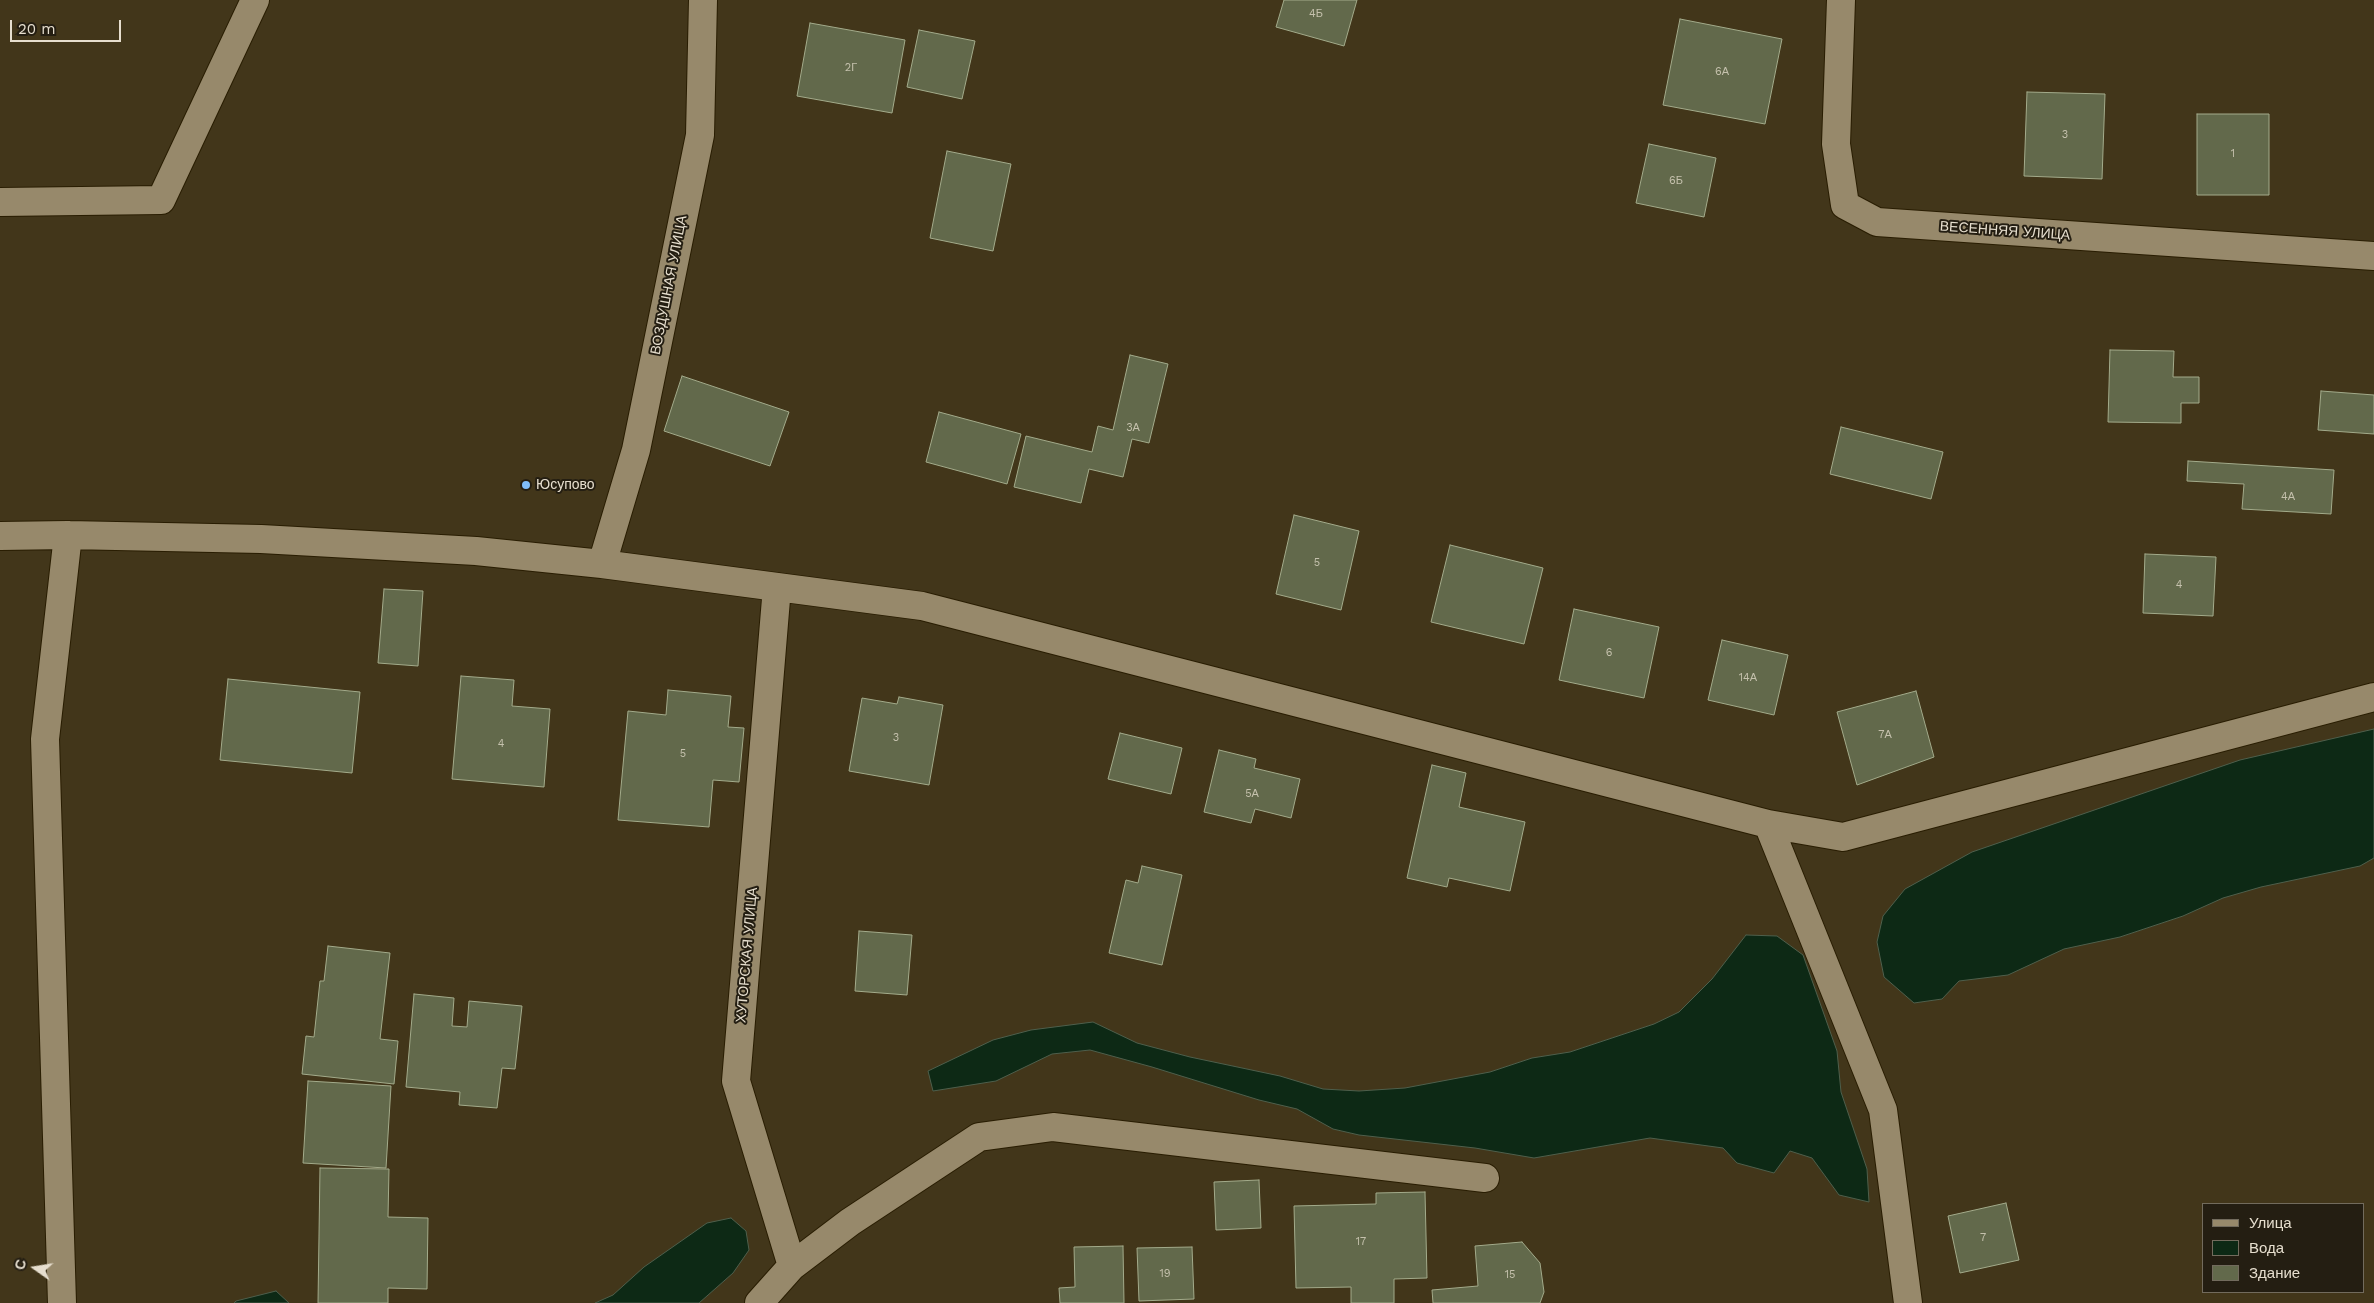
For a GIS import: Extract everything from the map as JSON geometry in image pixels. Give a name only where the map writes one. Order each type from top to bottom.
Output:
[{"type":"street","points":[[0,202],[161,200],[255,0]]},
{"type":"street","name":"ВОЗДУШНАЯ УЛИЦА","points":[[602,564],[636,450],[700,135],[704,0]]},
{"type":"street","name":"ВЕСЕННЯЯ УЛИЦА","points":[[1841,0],[1836,144],[1845,205],[1877,222],[2374,256]]},
{"type":"street","points":[[62,1303],[45,739],[68,535]]},
{"type":"street","points":[[0,536],[68,535],[261,539],[476,551],[602,564],[922,606],[1768,824],[1843,838],[2374,697]]},
{"type":"street","name":"ХУТОРСКАЯ УЛИЦА","points":[[777,587],[736,1081],[792,1266]]},
{"type":"street","points":[[1768,824],[1884,1110],[1908,1303]]},
{"type":"street","points":[[759,1303],[792,1266],[850,1222],[979,1137],[1053,1127],[1485,1178]]},
{"type":"water","points":[[2374,729],[2374,858],[2360,866],[2261,887],[2223,898],[2183,916],[2120,937],[2064,949],[2008,975],[1959,981],[1942,999],[1914,1003],[1884,977],[1877,942],[1883,916],[1905,889],[1972,852],[2240,760]]},
{"type":"water","points":[[1746,935],[1777,936],[1803,955],[1837,1051],[1841,1092],[1867,1169],[1869,1202],[1839,1195],[1812,1158],[1790,1151],[1774,1173],[1737,1163],[1723,1148],[1650,1138],[1534,1158],[1475,1148],[1359,1135],[1333,1129],[1297,1109],[1259,1100],[1090,1050],[1052,1054],[996,1081],[933,1091],[928,1071],[993,1040],[1031,1030],[1093,1022],[1137,1043],[1190,1057],[1280,1076],[1323,1089],[1359,1091],[1405,1088],[1490,1072],[1532,1058],[1570,1052],[1654,1024],[1679,1012],[1712,979]]},
{"type":"water","points":[[731,1218],[746,1231],[749,1250],[733,1273],[699,1303],[595,1303],[613,1295],[644,1267],[707,1223]]},
{"type":"water","points":[[276,1291],[289,1303],[234,1303],[236,1301]]},
{"type":"building","points":[[1284,0],[1357,0],[1344,46],[1276,27]]},
{"type":"building","points":[[1680,19],[1782,39],[1765,124],[1663,105]]},
{"type":"building","points":[[810,23],[905,40],[892,113],[797,96]]},
{"type":"building","points":[[919,30],[975,41],[962,99],[907,87]]},
{"type":"building","points":[[2027,92],[2105,94],[2102,179],[2024,176]]},
{"type":"building","points":[[2197,114],[2269,114],[2269,195],[2197,195]]},
{"type":"building","points":[[1649,144],[1716,158],[1704,217],[1636,203]]},
{"type":"building","points":[[947,151],[1011,164],[993,251],[930,238]]},
{"type":"building","points":[[2110,350],[2174,351],[2173,377],[2199,377],[2199,403],[2181,403],[2181,423],[2108,422]]},
{"type":"building","points":[[1130,355],[1168,364],[1149,443],[1132,439],[1123,477],[1089,469],[1081,503],[1014,487],[1026,436],[1092,452],[1098,426],[1113,430]]},
{"type":"building","points":[[682,376],[789,412],[770,466],[664,431]]},
{"type":"building","points":[[2321,391],[2374,395],[2374,434],[2318,430]]},
{"type":"building","points":[[939,412],[1021,434],[1007,484],[926,462]]},
{"type":"building","points":[[1841,427],[1943,452],[1931,499],[1830,474]]},
{"type":"building","points":[[2188,461],[2334,470],[2331,514],[2242,509],[2244,484],[2187,481]]},
{"type":"building","points":[[1294,515],[1359,531],[1341,610],[1276,594]]},
{"type":"building","points":[[1450,545],[1543,568],[1524,644],[1431,622]]},
{"type":"building","points":[[2145,554],[2216,557],[2213,616],[2143,613]]},
{"type":"building","points":[[384,589],[423,591],[418,666],[378,663]]},
{"type":"building","points":[[1574,609],[1659,627],[1644,698],[1559,680]]},
{"type":"building","points":[[1722,640],[1788,655],[1774,715],[1708,700]]},
{"type":"building","points":[[461,676],[514,680],[512,706],[550,709],[544,787],[452,779]]},
{"type":"building","points":[[228,679],[360,692],[352,773],[220,760]]},
{"type":"building","points":[[668,690],[731,696],[728,727],[744,728],[739,782],[713,780],[709,827],[618,820],[628,711],[666,715]]},
{"type":"building","points":[[1916,691],[1934,757],[1857,785],[1837,712]]},
{"type":"building","points":[[899,697],[943,705],[929,785],[849,771],[862,698],[897,704]]},
{"type":"building","points":[[1120,733],[1182,748],[1171,794],[1108,779]]},
{"type":"building","points":[[1219,750],[1256,759],[1254,768],[1300,779],[1291,818],[1255,809],[1251,823],[1204,812]]},
{"type":"building","points":[[1432,765],[1466,773],[1459,807],[1525,822],[1510,891],[1449,878],[1447,887],[1407,878]]},
{"type":"building","points":[[1142,866],[1182,875],[1162,965],[1109,953],[1126,880],[1138,883]]},
{"type":"building","points":[[859,931],[912,935],[907,995],[855,991]]},
{"type":"building","points":[[328,946],[390,953],[380,1039],[398,1041],[394,1084],[302,1074],[306,1036],[314,1037],[320,981],[324,981]]},
{"type":"building","points":[[414,994],[454,998],[452,1026],[467,1027],[469,1001],[522,1006],[515,1069],[502,1068],[497,1108],[459,1105],[460,1092],[406,1087]]},
{"type":"building","points":[[308,1081],[391,1086],[386,1168],[303,1163]]},
{"type":"building","points":[[320,1168],[389,1169],[388,1217],[428,1218],[427,1289],[388,1288],[388,1303],[318,1303]]},
{"type":"building","points":[[1259,1180],[1261,1228],[1216,1230],[1214,1182]]},
{"type":"building","points":[[1425,1192],[1427,1278],[1394,1279],[1394,1303],[1351,1303],[1351,1287],[1296,1288],[1294,1206],[1376,1204],[1376,1193]]},
{"type":"building","points":[[2006,1203],[2019,1260],[1960,1273],[1948,1216]]},
{"type":"building","points":[[1522,1242],[1540,1263],[1544,1292],[1540,1303],[1433,1303],[1432,1290],[1478,1286],[1475,1246]]},
{"type":"building","points":[[1123,1246],[1124,1303],[1060,1303],[1059,1288],[1075,1287],[1074,1247]]},
{"type":"building","points":[[1192,1247],[1194,1299],[1139,1301],[1137,1248]]},
{"type":"place","name":"Юсупово","points":[[526,485]]}]
